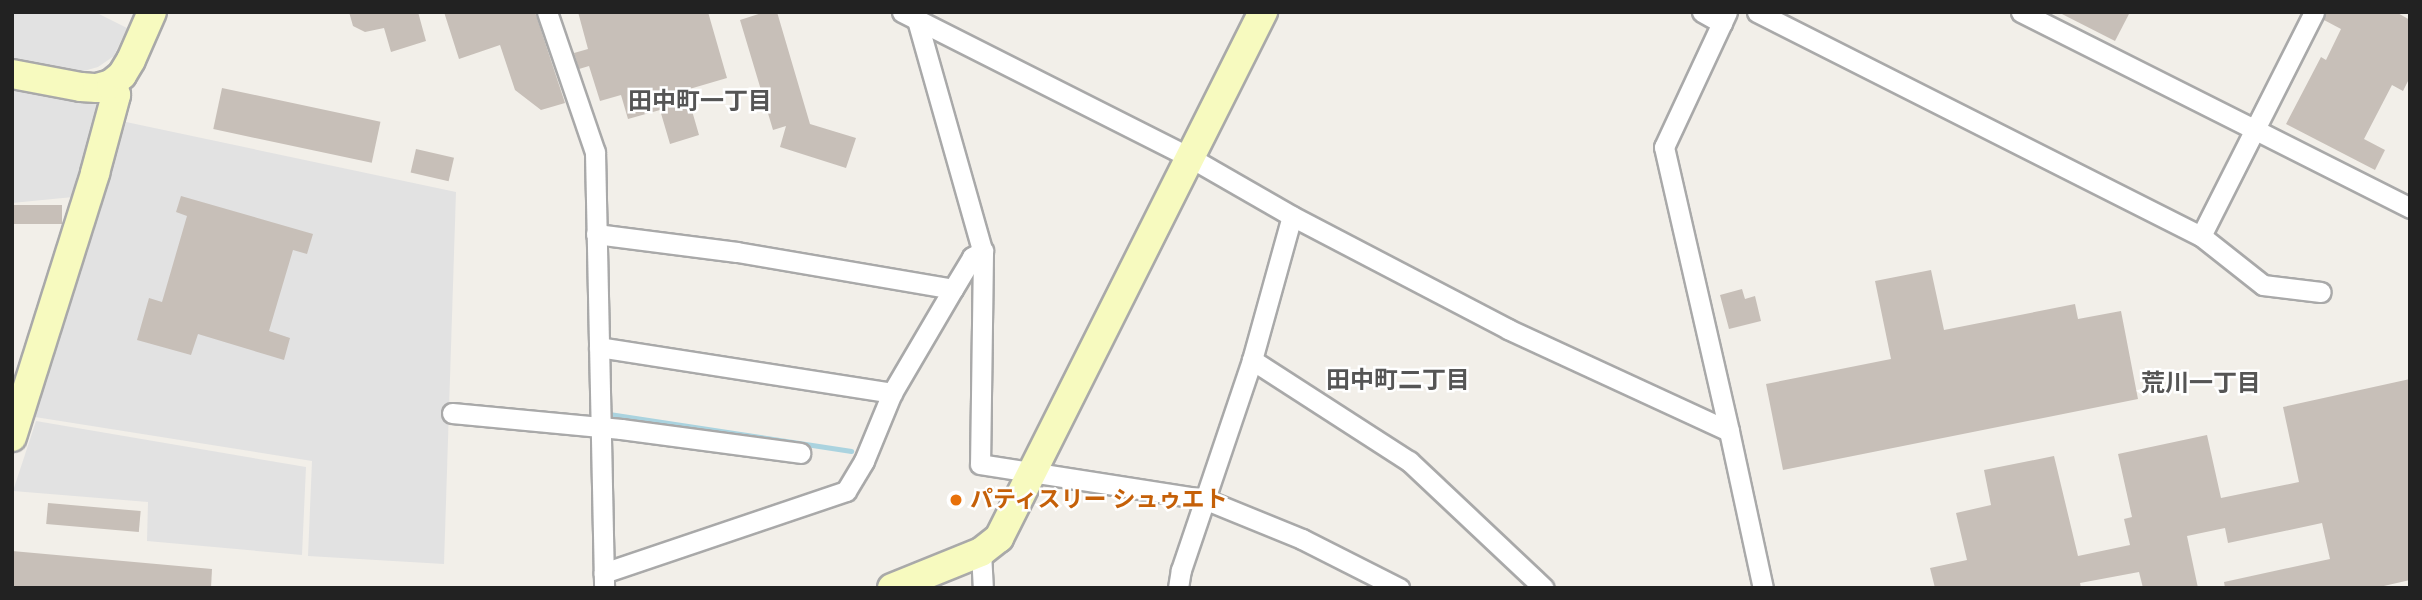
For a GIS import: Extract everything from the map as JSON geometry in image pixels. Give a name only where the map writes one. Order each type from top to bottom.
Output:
[{"type":"street","points":[[12,74],[81,87],[111,84],[122,75],[131,60],[152,12]]},
{"type":"street","points":[[547,12],[595,152],[604,580],[846,491],[864,461],[892,393],[972,257],[983,251]]},
{"type":"street","points":[[896,587],[981,552],[999,538],[1263,12]]},
{"type":"street","points":[[1702,12],[1725,17],[1664,148],[1762,588]]},
{"type":"street","points":[[1757,12],[2201,236],[2263,285],[2321,292]]},
{"type":"street","points":[[2021,12],[2256,128],[2410,208]]},
{"type":"street","points":[[2201,236],[2314,12]]},
{"type":"street","points":[[910,16],[1191,158],[1292,216],[1508,329],[1729,431]]},
{"type":"street","points":[[910,16],[983,251],[980,464],[1204,499],[1303,539],[1399,588]]},
{"type":"street","points":[[12,437],[95,173],[116,95],[111,84]]},
{"type":"street","points":[[1178,588],[1204,499],[1252,360],[1292,216]]},
{"type":"street","points":[[596,234],[737,252],[953,289]]},
{"type":"street","points":[[599,347],[892,393]]},
{"type":"street","points":[[1252,360],[1409,461],[1544,588]]},
{"type":"street","points":[[452,413],[601,428],[800,453]]},
{"type":"street","points":[[981,552],[983,588]]},
{"type":"shaded area","points":[[12,12],[95,12],[127,28],[114,56],[98,67],[80,72],[12,58]]},
{"type":"shaded area","points":[[12,88],[100,105],[73,197],[12,203]]},
{"type":"shaded area","points":[[126,122],[456,192],[444,564],[308,556],[312,461],[35,417]]},
{"type":"shaded area","points":[[36,421],[306,467],[302,555],[147,541],[148,502],[13,491]]},
{"type":"building","points":[[349,12],[418,12],[426,41],[391,52],[384,28],[365,32],[353,26]]},
{"type":"building","points":[[444,12],[535,12],[565,103],[541,110],[515,90],[500,45],[459,59]]},
{"type":"building","points":[[578,12],[708,12],[727,78],[686,90],[699,135],[670,144],[660,110],[628,119],[621,95],[600,101],[589,66],[579,69],[574,53],[588,49]]},
{"type":"building","points":[[765,12],[777,12],[810,124],[856,138],[846,168],[780,147],[786,126],[773,130],[740,20]]},
{"type":"building","points":[[2058,12],[2130,12],[2115,41]]},
{"type":"building","points":[[2326,12],[2396,12],[2410,20],[2410,77],[2403,91],[2392,85],[2364,139],[2385,150],[2375,170],[2286,124],[2321,57],[2326,60],[2341,29],[2324,20]]},
{"type":"building","points":[[222,88],[380,122],[372,163],[213,129]]},
{"type":"building","points":[[416,149],[454,158],[449,181],[411,172]]},
{"type":"building","points":[[181,196],[313,234],[307,254],[293,250],[269,331],[290,338],[284,360],[198,334],[191,355],[137,340],[149,298],[162,302],[187,216],[176,212]]},
{"type":"building","points":[[12,205],[62,205],[62,224],[12,224]]},
{"type":"building","points":[[1931,270],[1944,330],[2075,304],[2078,319],[2121,311],[2138,399],[1783,470],[1766,384],[1891,359],[1875,281]]},
{"type":"building","points":[[1742,289],[1745,299],[1755,296],[1761,321],[1729,329],[1720,295]]},
{"type":"building","points":[[2410,379],[2410,580],[2375,588],[2225,588],[2224,582],[2330,559],[2322,523],[2228,543],[2225,528],[2187,536],[2198,588],[2143,588],[2139,572],[2080,583],[2081,588],[1935,588],[1930,568],[1967,560],[1956,513],[1991,505],[1984,470],[2054,456],[2078,556],[2130,545],[2124,519],[2132,517],[2118,454],[2207,435],[2221,498],[2299,482],[2283,407]]},
{"type":"building","points":[[48,503],[141,511],[139,532],[46,524]]},
{"type":"building","points":[[12,551],[212,569],[211,588],[12,588]]},
{"type":"waterway","points":[[609,419],[609,414],[851,451]]},
{"type":"place","name":"パティスリー シュゥエト","points":[[956,500]]},
{"type":"district","name":"田中町一丁目","points":[[700,102]]},
{"type":"district","name":"田中町二丁目","points":[[1398,381]]},
{"type":"district","name":"荒川一丁目","points":[[2201,384]]}]
